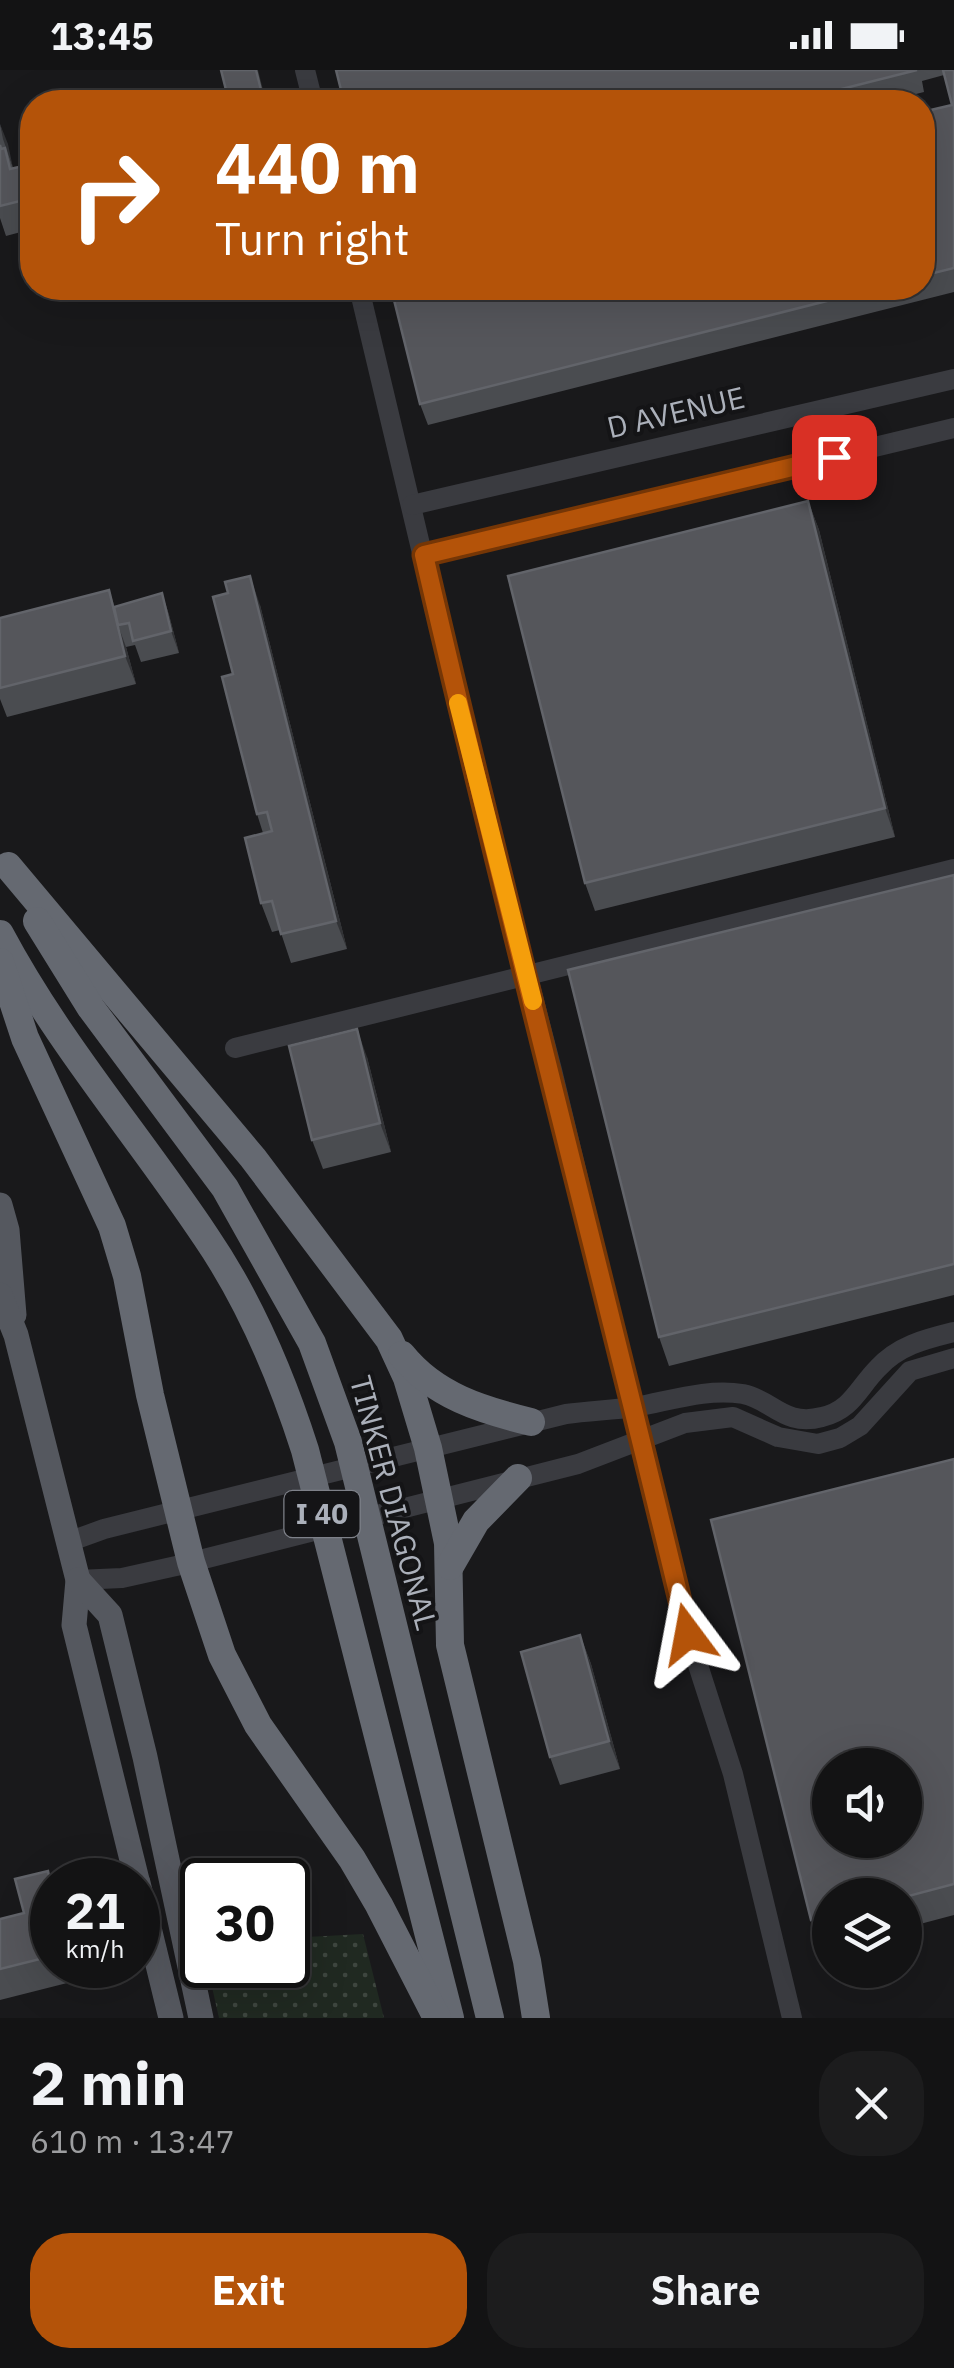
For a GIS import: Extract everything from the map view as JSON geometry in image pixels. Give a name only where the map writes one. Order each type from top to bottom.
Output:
[{"type":"highway","points":[[4,857],[253,1158],[420,1377],[482,1410],[531,1422]]},
{"type":"highway","name":"TINKER DIAGONAL","points":[[4,857],[31,911],[91,1008],[225,1188],[312,1344],[348,1442],[490,2018]]},
{"type":"highway","name":"I 40","points":[[0,934],[78,1061],[208,1239],[263,1335],[305,1450],[450,2018]]},
{"type":"highway","points":[[0,962],[25,1038],[112,1226],[127,1276],[150,1395],[191,1562],[206,1612],[238,1690],[380,1905],[437,2018]]},
{"type":"highway","points":[[389,1340],[407,1378],[440,1499],[450,1566],[450,1646],[527,1961],[536,2018]]},
{"type":"highway","points":[[450,1566],[476,1521],[518,1478]]},
{"type":"main road","points":[[0,1204],[7,1230],[16,1334]]},
{"type":"main road","points":[[0,1296],[16,1334],[78,1580],[74,1625],[131,1858]]},
{"type":"main road","points":[[78,1580],[110,1615],[146,1758],[201,2018]]},
{"type":"main road","points":[[160,1974],[171,2018]]},
{"type":"street","points":[[361,300],[688,1634],[733,1774],[792,2018]]},
{"type":"street","name":"D AVENUE","points":[[412,504],[954,379]]},
{"type":"street","points":[[424,555],[954,428]]},
{"type":"street","points":[[235,1048],[954,868]]},
{"type":"street","points":[[68,1542],[104,1529],[566,1414],[719,1393],[747,1394],[781,1414],[802,1420],[818,1418],[837,1413],[855,1400],[877,1368],[894,1354],[910,1344],[954,1332]]},
{"type":"street","points":[[78,1580],[122,1578],[191,1562],[578,1464],[685,1423],[733,1417],[778,1437],[818,1444],[840,1438],[860,1426],[910,1371],[954,1358]]},
{"type":"shaded area","points":[[363,1934],[384,2018],[219,2018],[212,1988],[310,1988],[310,1937]]},
{"type":"building","points":[[221,70],[256,70],[261,90],[226,90]]},
{"type":"building","points":[[336,70],[917,70],[838,90],[341,90]]},
{"type":"building","points":[[943,70],[954,70],[954,268],[935,273],[935,109],[952,105]]},
{"type":"building","points":[[0,145],[5,148],[10,169],[20,167],[20,201],[0,206]]},
{"type":"building","points":[[394,300],[831,300],[420,404]]},
{"type":"building","points":[[808,501],[885,808],[585,883],[508,576]]},
{"type":"building","points":[[250,576],[336,921],[281,934],[272,901],[261,903],[245,838],[272,831],[267,812],[257,814],[222,677],[233,674],[213,597],[228,593],[225,582]]},
{"type":"building","points":[[109,590],[125,656],[0,688],[0,618]]},
{"type":"building","points":[[162,593],[171,631],[133,641],[129,623],[118,625],[114,607]]},
{"type":"building","points":[[954,875],[954,1264],[659,1337],[568,970]]},
{"type":"building","points":[[357,1029],[380,1123],[312,1140],[289,1046]]},
{"type":"building","points":[[954,1459],[954,1884],[922,1892],[922,1878],[812,1878],[811,1920],[711,1520]]},
{"type":"building","points":[[580,1635],[609,1741],[550,1757],[521,1652]]},
{"type":"building","points":[[30,1875],[30,1962],[0,1969],[0,1919],[24,1913],[15,1879]]},
{"type":"slow traffic","points":[[458,703],[533,1001]]},
{"type":"route","points":[[688,1634],[424,555],[834,457]]}]
